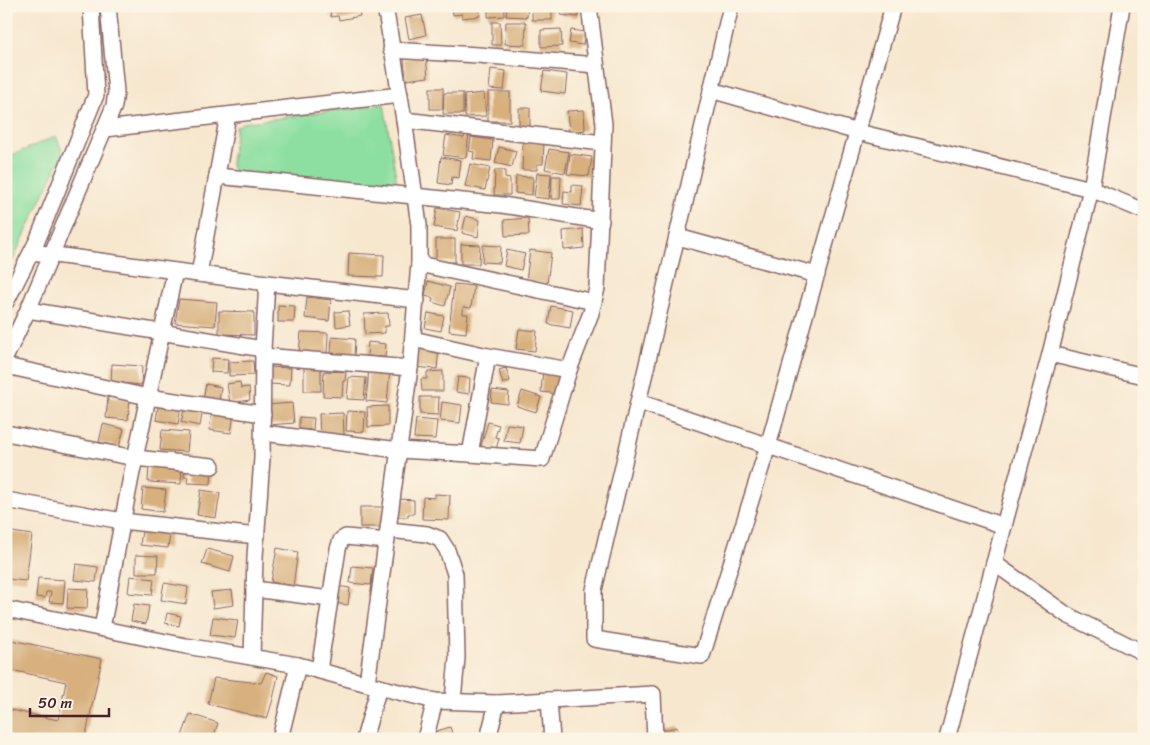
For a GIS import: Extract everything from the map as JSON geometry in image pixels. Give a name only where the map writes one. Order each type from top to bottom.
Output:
[{"type":"street","points":[[6,302],[32,252],[96,95],[92,6]]},
{"type":"street","points":[[6,356],[28,310],[114,106],[116,92],[108,6]]},
{"type":"street","points":[[364,739],[373,685],[398,450],[410,368],[419,264],[419,226],[385,6]]},
{"type":"street","points":[[263,433],[398,450],[542,459],[569,370],[594,302],[597,288],[604,124],[589,6]]},
{"type":"street","points":[[730,6],[678,237],[594,590],[594,640],[702,656],[768,446],[894,6]]},
{"type":"street","points":[[947,739],[1050,354],[1091,189],[1122,6]]},
{"type":"street","points":[[391,50],[596,65]]},
{"type":"street","points":[[711,90],[858,132],[1091,189],[1144,212]]},
{"type":"street","points":[[105,129],[400,95]]},
{"type":"street","points":[[199,274],[228,115]]},
{"type":"street","points":[[404,120],[603,143]]},
{"type":"street","points":[[217,176],[502,205],[601,221]]},
{"type":"street","points":[[678,237],[817,275]]},
{"type":"street","points":[[32,252],[267,283],[417,300]]},
{"type":"street","points":[[419,264],[594,302]]},
{"type":"street","points":[[102,628],[135,458],[176,271]]},
{"type":"street","points":[[252,657],[256,536],[263,433],[263,353],[267,283]]},
{"type":"street","points":[[28,310],[162,332],[263,353],[410,368]]},
{"type":"street","points":[[413,339],[488,356],[569,370]]},
{"type":"street","points":[[1050,354],[1144,376]]},
{"type":"street","points":[[470,454],[488,356]]},
{"type":"street","points":[[6,366],[148,397],[263,414]]},
{"type":"street","points":[[639,402],[1004,526]]},
{"type":"street","points":[[6,433],[135,458],[212,466]]},
{"type":"street","points":[[6,500],[122,521],[256,536]]},
{"type":"street","points":[[319,670],[341,540],[346,537],[427,534],[440,539],[451,558],[455,574],[457,658],[453,700]]},
{"type":"street","points":[[994,563],[1067,615],[1144,653]]},
{"type":"street","points":[[254,589],[330,599]]},
{"type":"street","points":[[6,609],[186,646],[298,665],[435,701],[453,700],[497,703],[653,694],[656,739]]},
{"type":"street","points":[[280,739],[298,665]]},
{"type":"street","points":[[549,700],[552,739]]},
{"type":"street","points":[[425,739],[435,701]]},
{"type":"street","points":[[488,739],[497,703]]},
{"type":"green space","points":[[384,104],[398,189],[235,171],[232,169],[236,127],[242,123]]},
{"type":"green space","points":[[56,136],[63,153],[13,260],[6,260],[6,158]]},
{"type":"building","points":[[329,6],[358,6],[360,16],[339,20],[338,16],[331,17]]},
{"type":"building","points":[[452,6],[479,6],[480,16],[462,18],[462,14],[453,15]]},
{"type":"building","points":[[488,6],[504,6],[504,16],[488,17]]},
{"type":"building","points":[[507,6],[528,6],[527,17],[506,16]]},
{"type":"building","points":[[532,6],[552,6],[552,20],[532,20]]},
{"type":"building","points":[[562,6],[579,6],[578,17],[561,15]]},
{"type":"building","points":[[422,15],[426,35],[409,39],[405,18]]},
{"type":"building","points":[[492,22],[500,22],[501,45],[492,45]]},
{"type":"building","points":[[506,22],[526,22],[525,45],[505,44]]},
{"type":"building","points":[[561,29],[562,46],[541,47],[541,30]]},
{"type":"building","points":[[571,30],[585,32],[583,45],[569,43]]},
{"type":"building","points":[[426,56],[428,77],[406,80],[404,59]]},
{"type":"building","points":[[491,69],[506,71],[504,90],[489,89]]},
{"type":"building","points":[[544,71],[567,74],[565,94],[541,91]]},
{"type":"building","points":[[430,88],[443,88],[443,109],[430,109]]},
{"type":"building","points":[[488,92],[510,92],[510,121],[488,121]]},
{"type":"building","points":[[444,93],[463,93],[463,114],[443,114]]},
{"type":"building","points":[[484,93],[486,116],[465,117],[464,95]]},
{"type":"building","points":[[519,108],[530,108],[530,127],[519,126]]},
{"type":"building","points":[[584,110],[585,130],[569,132],[567,111]]},
{"type":"building","points":[[465,132],[469,133],[466,158],[443,155],[446,135],[464,138]]},
{"type":"building","points":[[471,137],[493,140],[491,161],[473,159],[474,152],[469,151]]},
{"type":"building","points":[[523,142],[544,142],[543,164],[537,164],[537,170],[522,170]]},
{"type":"building","points":[[499,147],[516,151],[512,167],[495,163]]},
{"type":"building","points":[[549,149],[569,152],[565,173],[545,169]]},
{"type":"building","points":[[570,154],[592,157],[589,176],[567,174]]},
{"type":"building","points":[[441,157],[461,160],[459,178],[452,177],[451,185],[438,183]]},
{"type":"building","points":[[470,164],[490,168],[485,190],[465,186]]},
{"type":"building","points":[[495,170],[505,170],[505,178],[510,179],[510,195],[494,195]]},
{"type":"building","points":[[537,173],[551,174],[549,199],[534,197]]},
{"type":"building","points":[[516,176],[533,177],[532,195],[515,193]]},
{"type":"building","points":[[552,176],[561,176],[560,199],[551,199]]},
{"type":"building","points":[[572,185],[583,186],[581,206],[563,204],[564,191],[572,192]]},
{"type":"building","points":[[437,208],[460,212],[457,231],[434,227]]},
{"type":"building","points":[[466,216],[480,220],[478,237],[462,233]]},
{"type":"building","points":[[528,218],[529,235],[505,236],[504,220]]},
{"type":"building","points":[[583,229],[584,248],[564,250],[563,231]]},
{"type":"building","points":[[436,239],[455,239],[455,262],[436,262]]},
{"type":"building","points":[[461,244],[480,245],[479,264],[461,264]]},
{"type":"building","points":[[483,245],[501,246],[500,263],[482,262]]},
{"type":"building","points":[[507,250],[525,254],[521,270],[504,266]]},
{"type":"building","points":[[530,250],[551,253],[547,284],[526,281]]},
{"type":"building","points":[[349,253],[384,255],[383,277],[348,276]]},
{"type":"building","points":[[428,281],[450,287],[445,306],[432,302],[433,298],[425,296]]},
{"type":"building","points":[[454,284],[474,286],[471,308],[463,307],[463,314],[468,314],[466,333],[449,331]]},
{"type":"building","points":[[307,297],[331,300],[329,321],[305,318]]},
{"type":"building","points":[[179,299],[217,302],[215,326],[175,323]]},
{"type":"building","points":[[278,305],[295,306],[294,322],[278,322]]},
{"type":"building","points":[[551,306],[573,310],[570,328],[548,324]]},
{"type":"building","points":[[219,311],[254,312],[254,335],[219,334]]},
{"type":"building","points":[[348,311],[350,325],[336,327],[335,312]]},
{"type":"building","points":[[388,313],[389,326],[385,326],[385,333],[365,334],[364,314]]},
{"type":"building","points":[[428,313],[444,316],[441,331],[425,328]]},
{"type":"building","points":[[519,329],[537,331],[535,351],[516,349]]},
{"type":"building","points":[[301,332],[328,333],[327,355],[299,353]]},
{"type":"building","points":[[332,337],[355,339],[354,357],[331,355]]},
{"type":"building","points":[[368,342],[386,344],[385,357],[367,356]]},
{"type":"building","points":[[417,346],[439,348],[437,369],[414,367]]},
{"type":"building","points":[[212,358],[228,359],[227,373],[211,372]]},
{"type":"building","points":[[253,361],[254,375],[229,376],[229,362]]},
{"type":"building","points":[[112,364],[142,366],[141,385],[111,382]]},
{"type":"building","points":[[304,365],[321,366],[321,391],[304,391]]},
{"type":"building","points":[[268,367],[291,368],[290,385],[267,384]]},
{"type":"building","points":[[369,368],[390,370],[387,403],[366,401]]},
{"type":"building","points":[[506,368],[510,381],[503,384],[499,370]]},
{"type":"building","points":[[543,370],[563,372],[560,394],[541,392]]},
{"type":"building","points":[[324,371],[346,372],[345,381],[343,381],[342,397],[323,396]]},
{"type":"building","points":[[443,371],[443,391],[422,391],[421,379],[427,379],[427,372]]},
{"type":"building","points":[[349,377],[366,378],[364,400],[347,399]]},
{"type":"building","points":[[458,377],[470,378],[469,394],[456,392]]},
{"type":"building","points":[[240,382],[241,388],[249,387],[250,400],[230,403],[227,384]]},
{"type":"building","points":[[206,384],[221,387],[219,402],[203,399]]},
{"type":"building","points":[[492,390],[509,392],[508,404],[491,402]]},
{"type":"building","points":[[522,391],[541,397],[536,412],[517,406]]},
{"type":"building","points":[[108,397],[130,399],[128,420],[106,418]]},
{"type":"building","points":[[420,397],[439,397],[438,415],[420,414]]},
{"type":"building","points":[[159,402],[181,406],[178,424],[156,420]]},
{"type":"building","points":[[442,402],[462,405],[460,423],[440,421]]},
{"type":"building","points":[[292,403],[294,423],[269,425],[267,405]]},
{"type":"building","points":[[185,406],[203,409],[200,426],[181,422]]},
{"type":"building","points":[[388,406],[388,426],[368,427],[367,407]]},
{"type":"building","points":[[347,411],[365,412],[364,432],[346,431]]},
{"type":"building","points":[[212,412],[234,414],[231,433],[209,430]]},
{"type":"building","points":[[343,413],[344,435],[320,437],[319,414]]},
{"type":"building","points":[[299,417],[314,418],[313,430],[299,429]]},
{"type":"building","points":[[416,419],[437,421],[435,439],[414,438]]},
{"type":"building","points":[[488,422],[499,425],[495,437],[499,438],[496,450],[481,446]]},
{"type":"building","points":[[103,424],[124,429],[119,447],[99,442]]},
{"type":"building","points":[[507,424],[523,426],[520,443],[504,441]]},
{"type":"building","points":[[162,430],[189,432],[187,452],[160,450]]},
{"type":"building","points":[[149,465],[182,467],[181,484],[148,482]]},
{"type":"building","points":[[185,466],[212,467],[211,484],[187,483],[188,477],[184,477]]},
{"type":"building","points":[[143,488],[166,490],[163,512],[141,509]]},
{"type":"building","points":[[201,490],[220,493],[216,518],[197,515]]},
{"type":"building","points":[[435,494],[450,495],[449,520],[422,519],[423,497],[435,498]]},
{"type":"building","points":[[399,499],[414,500],[414,514],[408,514],[408,517],[398,517]]},
{"type":"building","points":[[360,507],[384,507],[384,527],[360,527]]},
{"type":"building","points":[[143,524],[171,527],[168,548],[140,545]]},
{"type":"building","points":[[6,531],[32,535],[26,581],[6,579]]},
{"type":"building","points":[[277,548],[298,552],[293,586],[271,582]]},
{"type":"building","points":[[207,549],[234,556],[230,572],[202,564]]},
{"type":"building","points":[[136,555],[158,556],[157,573],[136,573]]},
{"type":"building","points":[[76,564],[98,567],[96,582],[74,580]]},
{"type":"building","points":[[352,566],[373,568],[371,585],[350,583]]},
{"type":"building","points":[[130,576],[154,579],[152,595],[128,593]]},
{"type":"building","points":[[38,578],[65,580],[63,603],[49,602],[51,592],[46,592],[45,598],[36,597]]},
{"type":"building","points":[[164,583],[188,587],[186,604],[161,600]]},
{"type":"building","points":[[335,586],[350,588],[348,605],[333,603]]},
{"type":"building","points":[[68,588],[88,589],[87,609],[67,608]]},
{"type":"building","points":[[232,590],[234,605],[213,608],[211,592]]},
{"type":"building","points":[[134,604],[149,606],[146,624],[131,621]]},
{"type":"building","points":[[167,613],[181,616],[179,626],[165,623]]},
{"type":"building","points":[[213,617],[238,620],[235,638],[210,635]]},
{"type":"building","points":[[11,640],[102,659],[85,739],[6,739],[6,709],[58,720],[66,682],[6,669],[6,659]]},
{"type":"building","points":[[266,672],[278,676],[267,719],[208,704],[214,678],[261,683]]},
{"type":"building","points":[[190,714],[218,723],[213,739],[181,739]]},
{"type":"building","points":[[450,727],[454,739],[436,739],[434,732]]},
{"type":"building","points":[[677,727],[680,739],[662,739],[659,731]]}]
